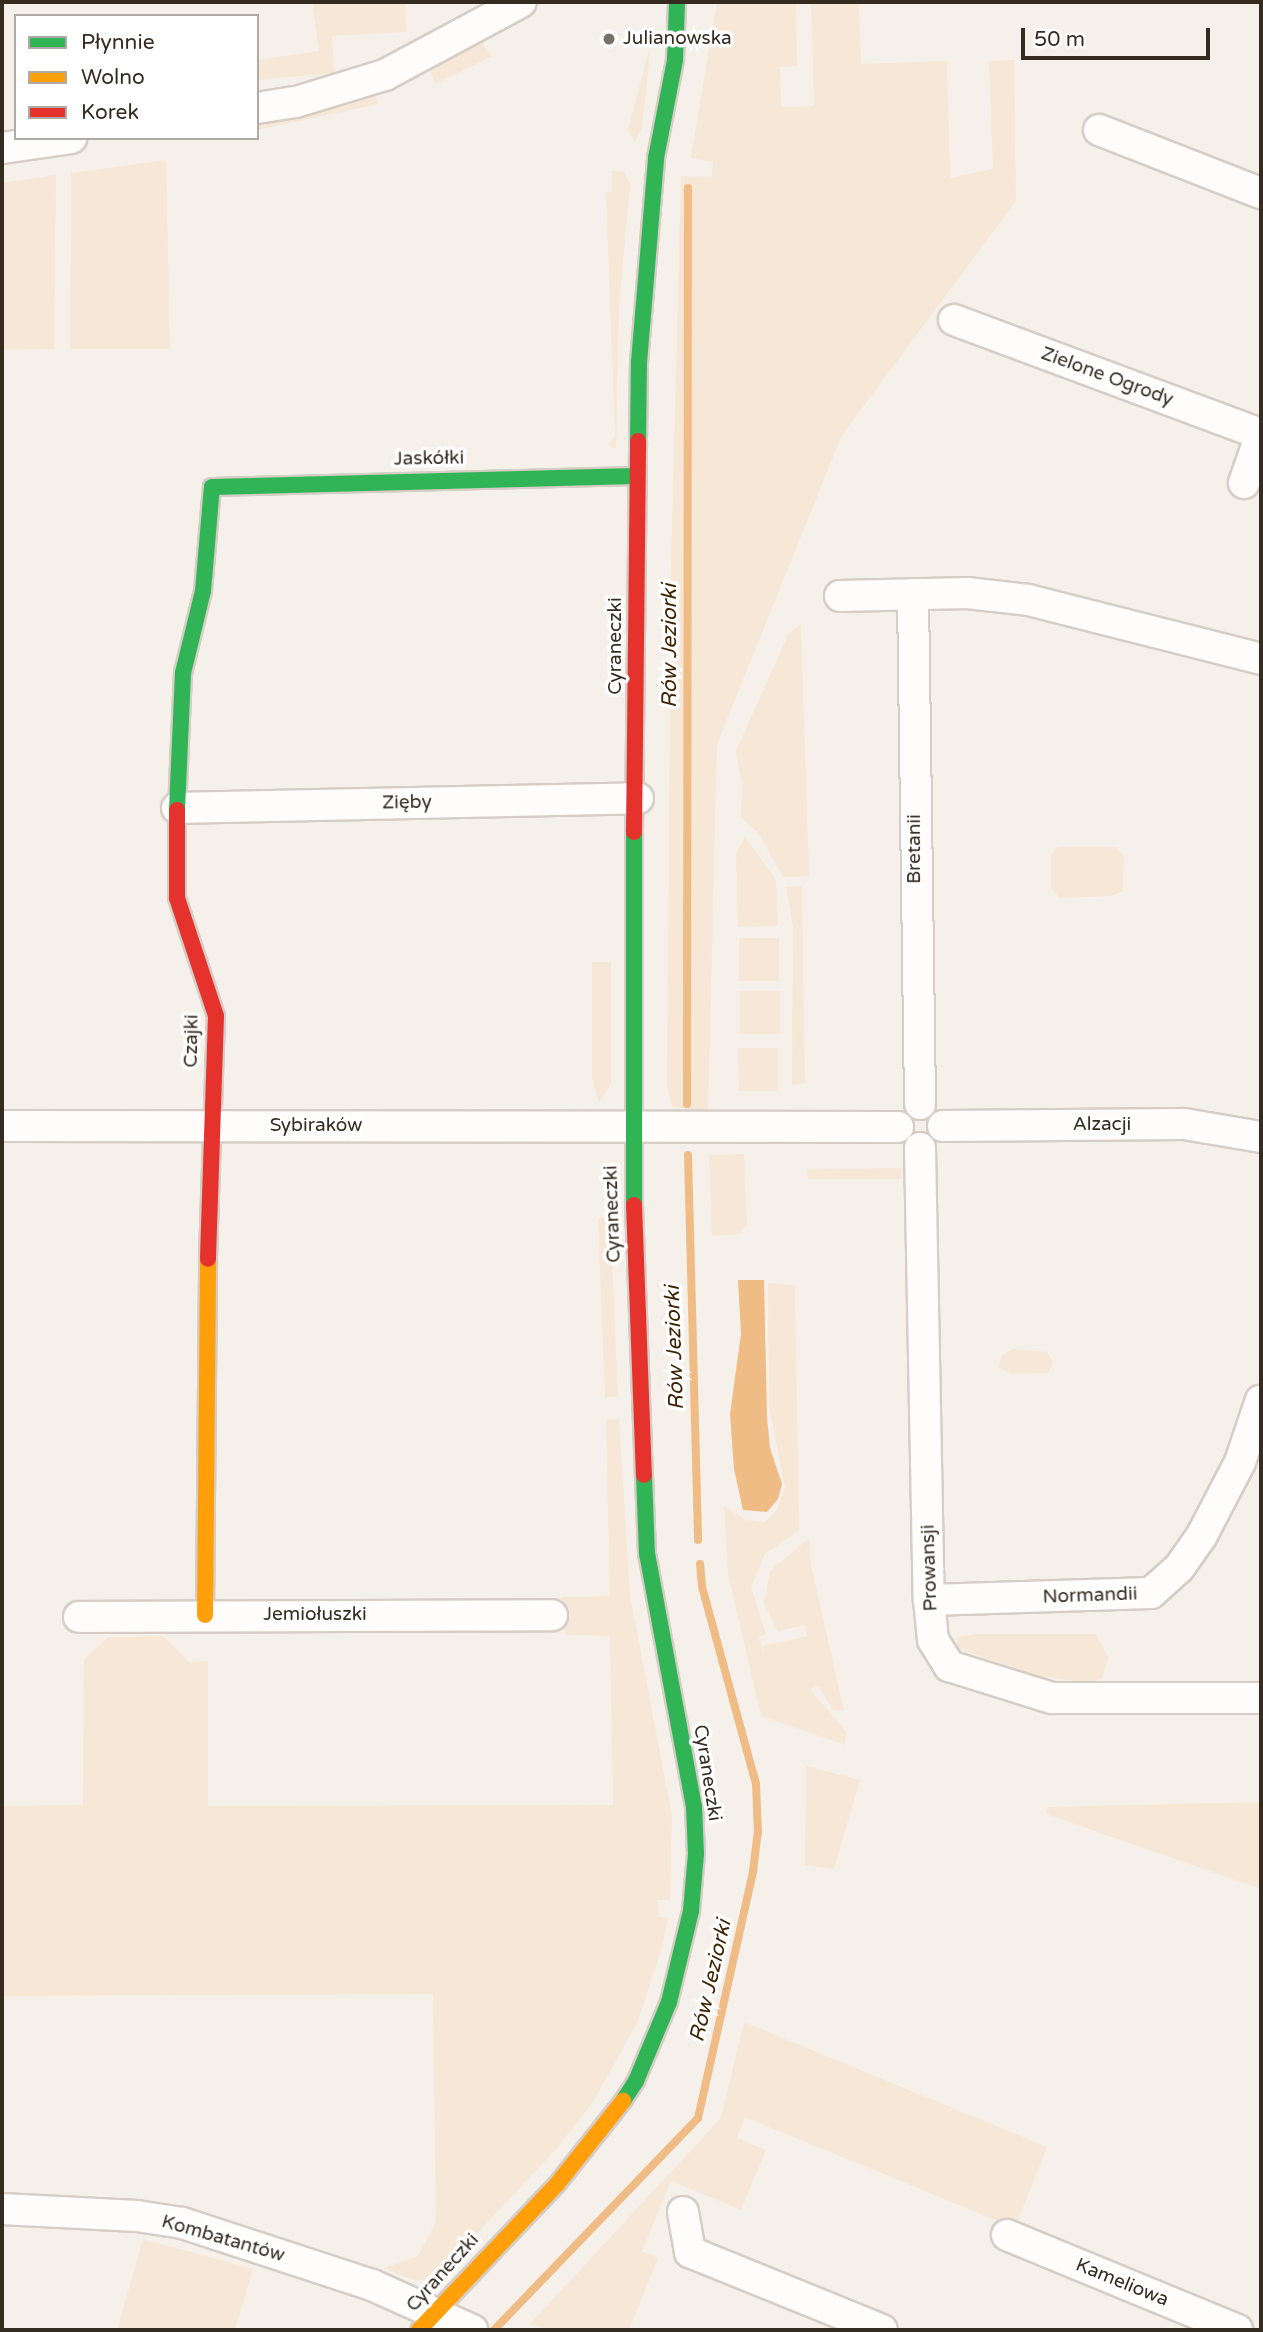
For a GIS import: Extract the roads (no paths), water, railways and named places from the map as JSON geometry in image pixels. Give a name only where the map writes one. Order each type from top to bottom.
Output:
[{"type":"street","points":[[259,108],[296,102],[385,75],[521,2]]},
{"type":"street","name":"Cyraneczki","points":[[427,2321],[558,2183],[604,2129],[636,2081],[669,2002],[691,1911],[696,1854],[694,1807],[647,1555],[631,1127],[638,798],[637,476],[643,287],[656,158],[675,60],[677,2]]},
{"type":"street","points":[[1099,130],[1261,194]]},
{"type":"street","points":[[2,148],[57,140]]},
{"type":"street","name":"Zielone Ogrody","points":[[954,320],[1261,434],[1244,483]]},
{"type":"street","name":"Jaskółki","points":[[221,484],[637,476]]},
{"type":"street","name":"Czajki","points":[[205,1615],[209,1127],[215,1016],[177,898],[177,808],[183,673],[203,591],[208,498],[212,487],[221,484]]},
{"type":"street","points":[[840,596],[913,594],[1028,600],[1261,659]]},
{"type":"street","name":"Bretanii","points":[[913,594],[920,1104]]},
{"type":"street","name":"Zięby","points":[[177,808],[638,798]]},
{"type":"street","points":[[920,1104],[933,1108],[943,1126],[938,1139],[920,1147],[908,1144],[898,1127],[907,1108],[920,1104]]},
{"type":"street","name":"Alzacji","points":[[943,1126],[1184,1124],[1261,1137]]},
{"type":"street","name":"Sybiraków","points":[[2,1126],[631,1127]]},
{"type":"street","points":[[631,1127],[898,1127]]},
{"type":"street","name":"Prowansji","points":[[920,1147],[929,1600],[933,1640],[948,1666],[1019,1689],[1078,1701],[1261,1699]]},
{"type":"street","name":"Normandii","points":[[929,1600],[1151,1593],[1179,1568],[1201,1537],[1240,1462],[1261,1400]]},
{"type":"street","name":"Jemiołuszki","points":[[79,1617],[552,1615]]},
{"type":"street","name":"Kombatantów","points":[[2,2209],[137,2216],[182,2223],[372,2285],[427,2321],[472,2330]]},
{"type":"street","points":[[683,2212],[690,2252],[882,2330]]},
{"type":"street","name":"Kameliowa","points":[[1007,2235],[1237,2330]]},
{"type":"waterway","name":"Rów Jeziorki","points":[[687,1104],[688,188]]},
{"type":"waterway","name":"Rów Jeziorki","points":[[688,1155],[698,1540]]},
{"type":"waterway","name":"Rów Jeziorki","points":[[494,2330],[698,2118],[753,1871],[758,1833],[756,1784],[702,1586],[700,1564]]},
{"type":"place","name":"Julianowska","points":[[609,39]]}]
